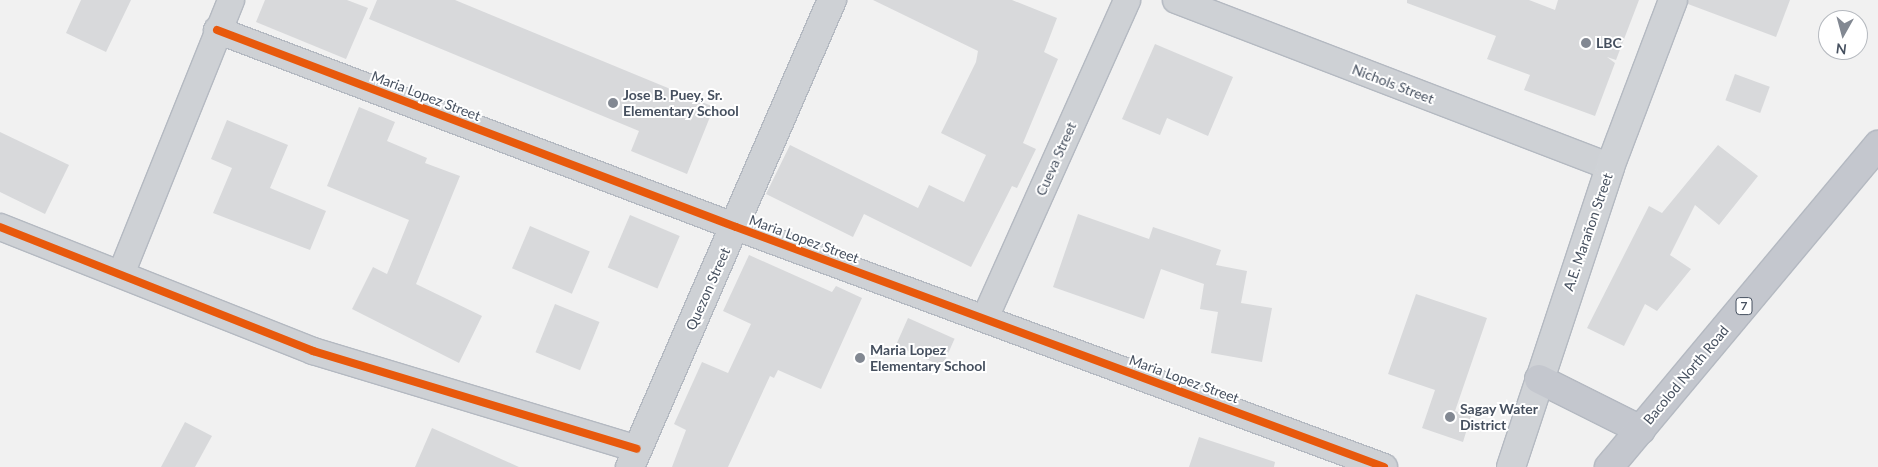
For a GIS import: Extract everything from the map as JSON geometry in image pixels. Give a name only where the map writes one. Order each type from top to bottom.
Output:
[{"type":"highway","name":"Bacolod North Road","points":[[1609,467],[1878,145]]},
{"type":"highway","points":[[1539,379],[1641,430]]},
{"type":"main road","name":"A.E. Marañon Street","points":[[1511,467],[1610,167],[1674,0]]},
{"type":"street","points":[[121,274],[230,0]]},
{"type":"street","name":"Quezon Street","points":[[634,458],[736,227],[832,0]]},
{"type":"street","name":"Cueva Street","points":[[985,318],[1127,0]]},
{"type":"street","name":"Nichols Street","points":[[1176,0],[1610,167]]},
{"type":"street","name":"Maria Lopez Street","points":[[217,30],[736,227],[1384,467]]},
{"type":"street","points":[[0,226],[313,351],[634,458]]},
{"type":"building","points":[[81,0],[131,0],[106,52],[66,33]]},
{"type":"building","points":[[265,0],[347,0],[368,8],[346,59],[256,22]]},
{"type":"building","points":[[377,0],[455,0],[714,107],[687,174],[631,151],[639,131],[369,19]]},
{"type":"building","points":[[873,0],[1012,0],[1057,18],[1044,52],[1058,59],[1023,143],[1036,149],[1017,188],[1012,186],[971,267],[864,214],[853,237],[766,194],[790,145],[918,208],[929,185],[964,202],[986,155],[941,133],[976,62],[978,51]]},
{"type":"building","points":[[1407,0],[1529,0],[1555,10],[1558,0],[1639,0],[1616,60],[1607,57],[1615,63],[1595,116],[1524,90],[1530,75],[1487,59],[1496,36],[1407,3]]},
{"type":"building","points":[[1688,0],[1790,0],[1776,37],[1688,4]]},
{"type":"building","points":[[1155,44],[1233,77],[1208,136],[1167,118],[1160,135],[1122,119]]},
{"type":"building","points":[[1735,74],[1770,87],[1760,113],[1725,100]]},
{"type":"building","points":[[359,107],[395,122],[387,141],[427,158],[425,163],[460,176],[416,284],[482,316],[459,363],[352,309],[373,267],[387,274],[409,220],[327,186]]},
{"type":"building","points":[[227,120],[288,145],[270,188],[326,211],[310,250],[213,213],[232,168],[211,159]]},
{"type":"building","points":[[0,132],[69,165],[45,214],[0,192]]},
{"type":"building","points":[[1718,145],[1758,176],[1719,225],[1695,205],[1670,255],[1691,269],[1657,311],[1645,304],[1624,346],[1587,328],[1649,206],[1662,213]]},
{"type":"building","points":[[1078,214],[1149,239],[1153,227],[1221,250],[1216,265],[1247,271],[1241,303],[1272,308],[1262,362],[1211,353],[1218,312],[1200,309],[1204,284],[1161,269],[1144,319],[1053,287]]},
{"type":"building","points":[[630,215],[680,236],[657,289],[608,267]]},
{"type":"building","points":[[530,226],[590,251],[572,294],[512,268]]},
{"type":"building","points":[[749,255],[832,292],[836,286],[862,298],[821,389],[778,370],[774,378],[770,376],[728,467],[672,467],[686,430],[674,424],[702,362],[728,373],[751,324],[723,311]]},
{"type":"building","points":[[1416,294],[1487,318],[1455,411],[1471,416],[1463,442],[1422,428],[1435,390],[1388,374]]},
{"type":"building","points":[[555,304],[600,322],[580,370],[536,352]]},
{"type":"building","points":[[908,318],[955,339],[942,366],[896,345]]},
{"type":"building","points":[[185,422],[212,436],[195,467],[161,467]]},
{"type":"building","points":[[432,428],[519,467],[415,467]]},
{"type":"building","points":[[1199,437],[1275,462],[1274,467],[1189,467]]},
{"type":"cycle path","points":[[217,30],[736,227],[1384,467]]},
{"type":"cycle path","points":[[0,227],[313,351],[637,449]]},
{"type":"place","name":"LBC","points":[[1586,43]]},
{"type":"place","name":"Jose B. Puey, Sr. Elementary School","points":[[613,103]]},
{"type":"place","name":"Maria Lopez Elementary School","points":[[860,358]]},
{"type":"place","name":"Sagay Water District","points":[[1450,417]]}]
